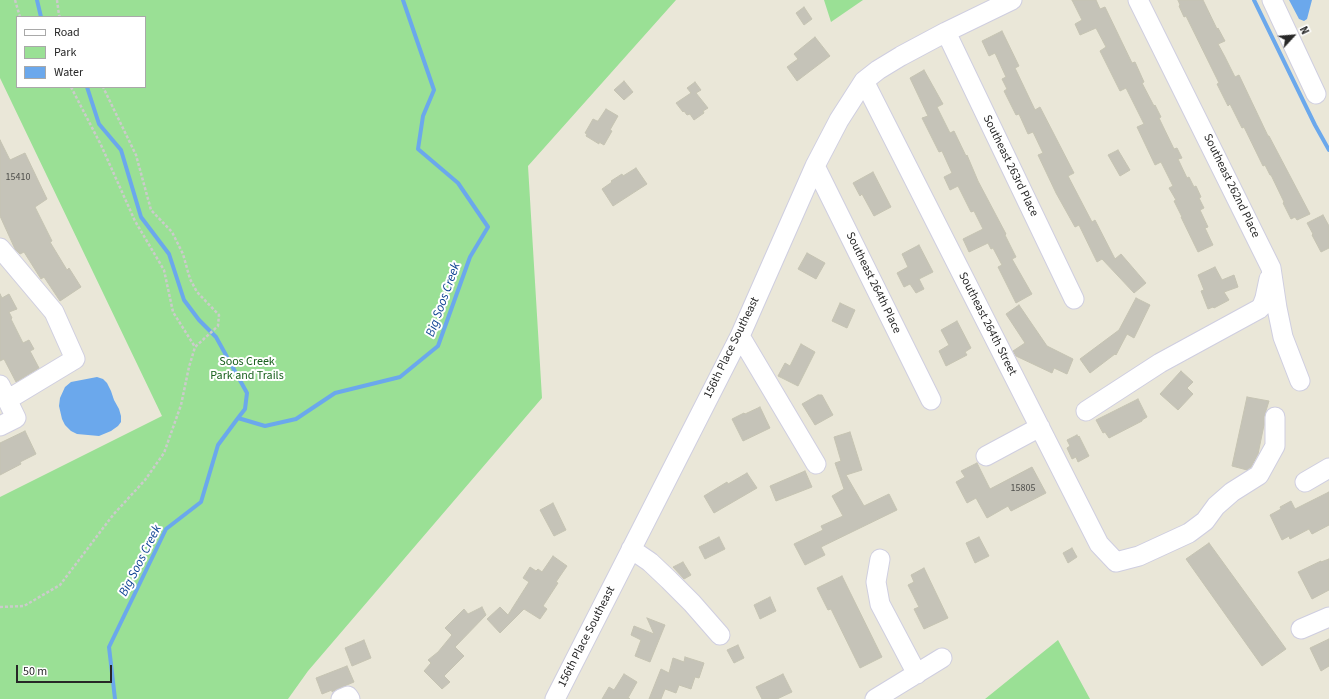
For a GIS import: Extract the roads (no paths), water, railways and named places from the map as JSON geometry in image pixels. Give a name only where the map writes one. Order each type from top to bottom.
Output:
[{"type":"street","name":"156th Place Southeast","points":[[555,699],[740,336],[815,166],[839,120],[864,81],[878,70],[946,32],[1012,0]]},
{"type":"street","name":"Southeast 262nd Place","points":[[1138,0],[1271,268],[1283,337],[1300,381]]},
{"type":"street","points":[[1272,0],[1316,94]]},
{"type":"street","name":"Southeast 263rd Place","points":[[946,32],[1074,299]]},
{"type":"street","name":"Southeast 264th Street","points":[[864,81],[1099,544],[1116,562],[1139,556],[1189,533],[1206,521],[1216,506],[1232,492],[1259,475],[1275,446],[1275,417]]},
{"type":"street","name":"Southeast 264th Place","points":[[815,166],[931,400]]},
{"type":"street","points":[[0,249],[54,312],[75,359],[4,393],[16,418],[0,426]]},
{"type":"street","points":[[1086,411],[1160,363],[1259,309],[1265,298],[1271,268]]},
{"type":"street","points":[[740,336],[816,464]]},
{"type":"street","points":[[986,456],[1040,427]]},
{"type":"street","points":[[1305,482],[1329,468]]},
{"type":"street","points":[[631,549],[650,562],[669,580],[692,603],[720,635]]},
{"type":"street","points":[[880,559],[876,582],[880,604],[917,674]]},
{"type":"street","points":[[1301,629],[1329,617]]},
{"type":"street","points":[[875,699],[942,658]]},
{"type":"street","points":[[341,699],[348,696],[350,699]]},
{"type":"water","points":[[1289,0],[1312,0],[1307,19],[1304,21],[1299,19]]},
{"type":"water","points":[[97,377],[103,379],[107,383],[119,409],[121,422],[111,431],[99,436],[77,434],[65,425],[62,419],[59,406],[60,398],[65,387],[71,382]]},
{"type":"waterway","points":[[37,0],[41,16]]},
{"type":"waterway","name":"Big Soos Creek","points":[[115,699],[109,647],[166,529],[201,502],[218,445],[238,418],[265,426],[296,419],[335,393],[400,377],[438,346],[470,257],[488,227],[458,183],[418,149],[423,116],[434,90],[403,0]]},
{"type":"waterway","points":[[1254,0],[1315,125],[1329,150]]},
{"type":"waterway","points":[[87,88],[99,124],[121,150],[141,217],[169,254],[184,300],[199,320],[216,337],[247,393],[245,409],[238,418]]},
{"type":"park label","name":"Soos Creek Park and Trails","points":[[247,369]]}]
